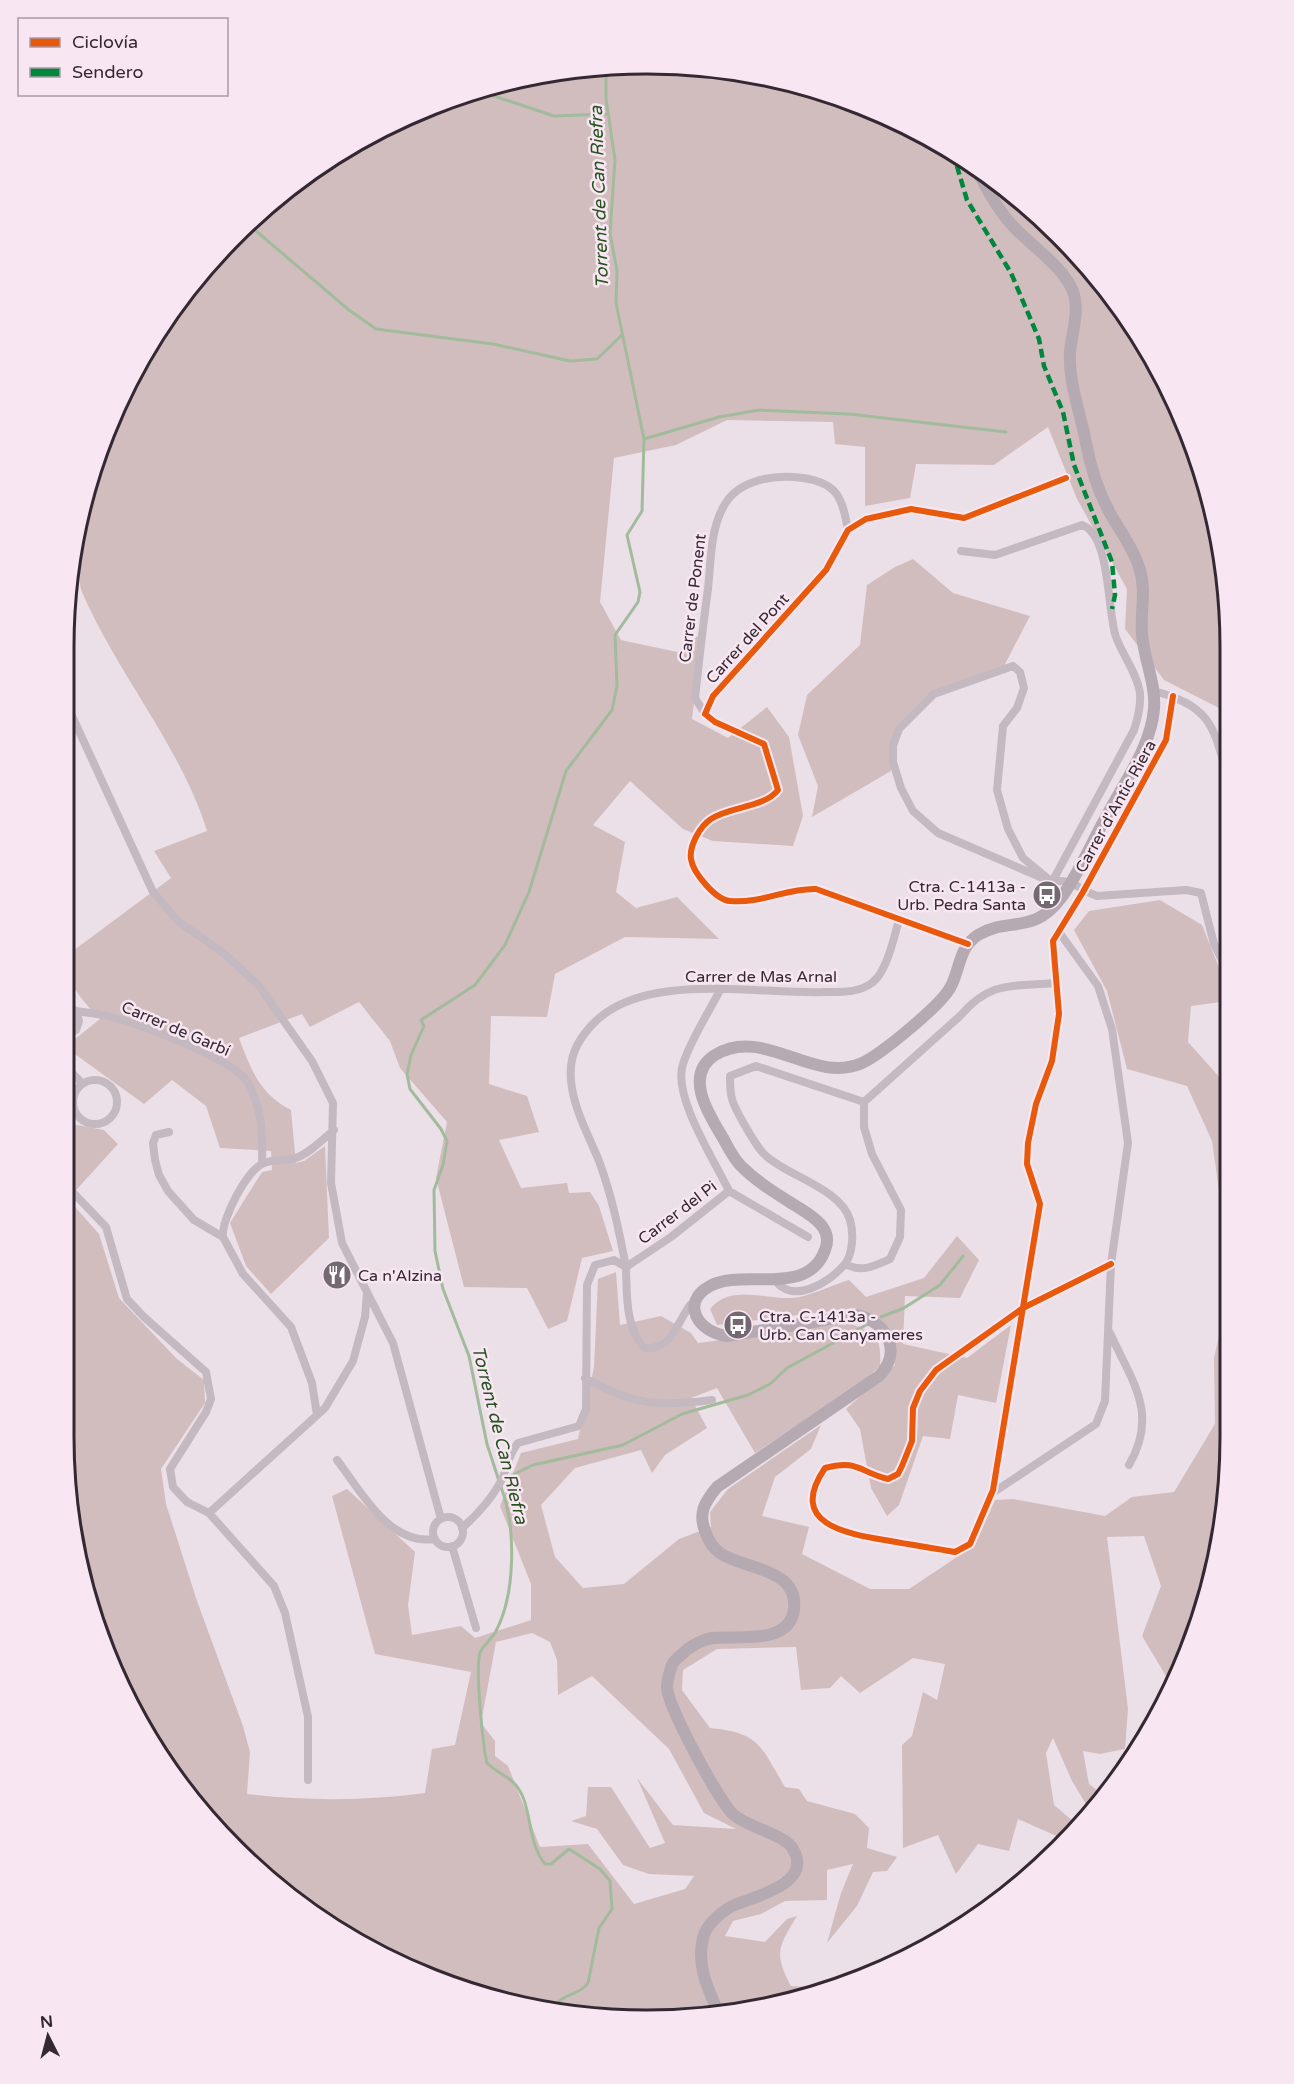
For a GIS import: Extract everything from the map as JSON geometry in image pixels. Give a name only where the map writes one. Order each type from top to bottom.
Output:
[{"type":"main road","points":[[715,2007],[704,1984],[701,1957],[703,1936],[717,1917],[735,1905],[780,1888],[792,1876],[796,1864],[793,1849],[782,1839],[749,1825],[733,1814],[722,1800],[673,1709],[667,1688],[673,1662],[688,1648],[710,1639],[774,1634],[787,1625],[794,1609],[791,1593],[780,1579],[763,1569],[721,1554],[709,1541],[702,1524],[702,1508],[717,1487],[879,1376],[885,1370],[891,1349],[884,1330],[866,1317],[856,1316],[727,1336],[715,1334],[699,1322],[694,1310],[696,1301],[708,1286],[719,1282],[775,1280],[796,1276],[815,1264],[826,1250],[826,1229],[811,1215],[776,1194],[739,1164],[708,1113],[700,1090],[702,1068],[715,1055],[738,1048],[767,1048],[823,1068],[846,1069],[867,1061],[941,1001],[951,986],[968,944],[980,933],[1032,921],[1058,902],[1072,882],[1147,737],[1153,717],[1154,691],[1142,631],[1144,594],[1140,569],[1095,482],[1074,387],[1070,357],[1076,309],[1073,292],[1065,279],[1001,211],[985,184]]},
{"type":"street","name":"Carrer de Ponent","points":[[705,714],[695,698],[714,533],[725,504],[736,492],[760,479],[788,476],[816,480],[833,488],[843,504],[848,530]]},
{"type":"street","points":[[848,530],[866,519],[911,509],[964,518],[1066,478]]},
{"type":"street","points":[[962,551],[995,555],[1082,525],[1088,527],[1099,545],[1110,592],[1116,637],[1138,688],[1140,706],[1134,730],[1052,882],[1058,902],[1073,909]]},
{"type":"street","name":"Carrer del Pont","points":[[705,714],[713,696],[826,570],[848,530]]},
{"type":"street","points":[[1052,882],[1023,858],[1008,829],[997,790],[1002,726],[1017,708],[1024,688],[1020,672],[1013,666],[1003,668],[934,694],[899,729],[893,746],[895,771],[913,811],[938,833],[1052,882],[1062,879],[1072,882],[1083,892],[1097,896],[1186,890],[1200,893],[1214,944],[1220,956]]},
{"type":"street","points":[[1154,691],[1173,696],[1204,714],[1213,725],[1220,750]]},
{"type":"street","name":"Carrer d'Antic Riera","points":[[1059,932],[1166,740],[1173,696]]},
{"type":"street","points":[[705,714],[715,722],[764,744],[778,790],[772,797],[730,810],[709,820],[695,838],[691,859],[705,885],[727,901],[755,902],[800,888],[816,889],[968,944]]},
{"type":"street","points":[[74,720],[153,892],[178,921],[226,955],[259,986],[312,1061],[333,1103],[331,1184],[342,1244],[393,1343],[441,1519]]},
{"type":"street","name":"Carrer de Mas Arnal","points":[[678,1323],[666,1344],[657,1349],[644,1348],[634,1337],[627,1305],[626,1267],[617,1215],[580,1116],[571,1081],[572,1058],[577,1042],[601,1014],[621,1004],[649,995],[690,989],[854,991],[874,982],[889,955],[899,920]]},
{"type":"street","points":[[991,1494],[1096,1424],[1105,1401],[1111,1264],[1128,1143],[1112,1029],[1098,986],[1059,932],[1053,941],[1059,1014],[1052,1061],[1036,1104],[1028,1143],[1027,1164],[1040,1204],[1023,1308],[991,1494],[970,1544],[955,1552],[846,1534],[828,1525],[816,1514],[812,1498],[816,1481],[825,1468],[840,1464],[856,1465],[872,1475],[888,1479],[898,1474],[912,1440],[913,1408],[920,1390],[936,1370],[1023,1308],[1111,1264]]},
{"type":"street","points":[[845,1264],[853,1268],[866,1269],[890,1259],[900,1237],[901,1210],[872,1154],[864,1127],[864,1102],[960,1016],[972,1002],[992,989],[1056,983]]},
{"type":"street","points":[[720,990],[682,1065],[682,1081],[688,1107],[729,1191]]},
{"type":"street","points":[[74,1031],[78,1026],[76,1011]]},
{"type":"street","name":"Carrer de Garbí","points":[[76,1011],[112,1017],[179,1042],[222,1061],[247,1081],[263,1125],[262,1163]]},
{"type":"street","points":[[775,1280],[780,1288],[789,1292],[808,1290],[845,1264],[852,1246],[850,1220],[840,1203],[764,1154],[732,1101],[730,1076],[756,1066],[864,1102]]},
{"type":"street","points":[[74,1075],[82,1083]]},
{"type":"street","points":[[74,1095],[82,1083],[100,1080],[113,1089],[117,1101],[109,1118],[94,1124],[87,1122],[76,1113],[74,1102]]},
{"type":"street","points":[[317,1415],[312,1383],[291,1327],[243,1274],[223,1237],[222,1226],[248,1178],[262,1163],[297,1158],[334,1130]]},
{"type":"street","points":[[168,1132],[156,1135],[153,1143],[159,1175],[168,1191],[194,1220],[223,1237]]},
{"type":"street","name":"Carrer del Pi","points":[[626,1267],[671,1237],[729,1191],[808,1237]]},
{"type":"street","points":[[74,1193],[106,1227],[127,1299],[206,1372],[211,1399],[206,1412],[170,1469],[173,1487],[187,1502],[209,1514],[274,1586],[285,1613],[308,1717],[309,1780]]},
{"type":"street","points":[[462,1528],[451,1518],[441,1519],[434,1528],[435,1539],[442,1546],[452,1546],[461,1539],[462,1528],[482,1510],[502,1480],[512,1450],[518,1443],[579,1426],[586,1409],[587,1286],[595,1265],[614,1260],[626,1267]]},
{"type":"street","points":[[209,1514],[325,1408],[353,1361],[365,1317],[367,1293]]},
{"type":"street","points":[[678,1323],[696,1301]]},
{"type":"street","points":[[678,1323],[688,1320],[699,1322]]},
{"type":"street","points":[[1108,1330],[1142,1408],[1144,1428],[1129,1465]]},
{"type":"street","points":[[585,1378],[626,1398],[656,1405],[711,1400]]},
{"type":"street","points":[[337,1460],[363,1496],[392,1527],[415,1540],[435,1539]]},
{"type":"street","points":[[452,1546],[476,1628]]},
{"type":"shaded area","points":[[609,75],[685,75],[722,78],[795,93],[831,104],[866,117],[934,150],[966,170],[1025,216],[1053,241],[1102,298],[1144,360],[1161,393],[1177,428],[1201,499],[1216,572],[1219,609],[1220,708],[1164,680],[1125,629],[1127,589],[1077,499],[1048,427],[994,465],[916,464],[910,498],[865,506],[865,447],[835,444],[833,422],[727,420],[676,445],[614,458],[600,602],[621,640],[677,652],[703,632],[692,719],[728,738],[767,707],[789,737],[803,816],[793,846],[713,841],[683,829],[630,781],[593,825],[625,842],[616,892],[636,908],[677,897],[719,939],[625,937],[555,974],[547,1017],[491,1016],[489,1084],[527,1096],[539,1132],[499,1140],[521,1188],[567,1183],[569,1193],[590,1192],[599,1206],[613,1251],[582,1258],[567,1321],[548,1329],[527,1288],[464,1287],[436,1178],[447,1122],[400,1068],[390,1041],[359,1002],[310,1027],[302,1014],[239,1038],[253,1071],[264,1089],[280,1104],[291,1110],[296,1163],[304,1161],[325,1146],[329,1238],[271,1294],[246,1266],[230,1223],[262,1172],[272,1170],[271,1151],[220,1148],[206,1106],[172,1080],[144,1104],[74,1053],[74,1040],[100,1019],[74,987],[74,950],[171,878],[154,851],[207,831],[182,770],[96,622],[82,592],[80,576],[85,535],[104,463],[117,428],[150,360],[170,328],[216,269],[241,241],[298,192],[360,150],[393,133],[428,117],[499,93],[572,78]]},
{"type":"shaded area","points":[[913,559],[953,593],[1030,616],[1003,668],[934,694],[899,729],[891,771],[812,817],[818,786],[798,735],[807,695],[860,645],[867,585],[895,567]]},
{"type":"shaded area","points":[[1160,900],[1202,925],[1220,970],[1220,1002],[1191,1006],[1188,1042],[1220,1078],[1220,1198],[1212,1141],[1187,1086],[1127,1069],[1107,991],[1074,930],[1089,911]]},
{"type":"shaded area","points":[[74,1124],[104,1130],[118,1144],[74,1192]]},
{"type":"shaded area","points":[[74,1206],[99,1234],[119,1298],[177,1359],[204,1380],[205,1403],[161,1469],[166,1504],[250,1752],[247,1794],[336,1799],[381,1798],[425,1793],[432,1749],[455,1745],[471,1672],[375,1654],[332,1496],[347,1489],[415,1552],[408,1605],[412,1635],[461,1626],[475,1638],[531,1620],[531,1584],[500,1506],[521,1453],[578,1439],[594,1367],[598,1279],[616,1272],[620,1325],[661,1316],[691,1333],[698,1343],[848,1323],[865,1329],[875,1337],[880,1348],[880,1366],[860,1384],[755,1453],[717,1388],[691,1398],[707,1428],[665,1455],[652,1473],[641,1450],[575,1468],[541,1505],[555,1557],[583,1588],[624,1584],[679,1539],[711,1527],[710,1512],[728,1489],[821,1425],[811,1449],[775,1477],[762,1516],[809,1527],[802,1554],[870,1589],[909,1589],[975,1545],[995,1500],[1013,1499],[1105,1516],[1132,1497],[1174,1492],[1215,1424],[1214,1358],[1220,1332],[1220,1437],[1216,1512],[1201,1585],[1190,1621],[1167,1678],[1142,1636],[1161,1586],[1144,1536],[1107,1537],[1128,1709],[1125,1749],[1100,1754],[1083,1751],[1089,1784],[1098,1791],[1086,1805],[1072,1781],[1053,1738],[1046,1753],[1054,1805],[1073,1821],[1059,1837],[1018,1819],[1009,1851],[978,1844],[956,1874],[938,1835],[903,1848],[902,1745],[912,1736],[923,1692],[937,1700],[945,1664],[913,1658],[860,1693],[841,1676],[830,1688],[801,1690],[796,1647],[717,1649],[683,1670],[682,1690],[710,1728],[727,1730],[750,1738],[764,1752],[785,1787],[799,1789],[807,1801],[855,1814],[869,1828],[867,1848],[897,1857],[887,1871],[873,1872],[857,1906],[827,1943],[841,1893],[853,1864],[827,1870],[827,1900],[785,1901],[761,1914],[733,1921],[725,1936],[765,1942],[787,1919],[797,1916],[780,1950],[785,1975],[791,1986],[808,1987],[722,2006],[647,2010],[572,2006],[499,1991],[428,1967],[360,1934],[298,1892],[241,1843],[192,1786],[150,1724],[117,1656],[93,1585],[78,1512],[75,1475]],"holes":[[[532,1633],[550,1642],[557,1660],[558,1695],[592,1676],[669,1749],[704,1813],[736,1829],[673,1825],[637,1778],[665,1843],[650,1848],[611,1787],[588,1787],[586,1816],[571,1821],[597,1829],[623,1865],[649,1874],[694,1876],[685,1889],[634,1904],[588,1844],[540,1847],[508,1766],[495,1756],[495,1741],[481,1723],[496,1642]]]},
{"type":"shaded area","points":[[957,1236],[979,1260],[960,1298],[905,1296],[903,1344],[967,1358],[1011,1325],[996,1403],[958,1395],[950,1439],[923,1436],[899,1505],[887,1516],[871,1488],[860,1429],[846,1409],[895,1365],[888,1334],[855,1308],[717,1325],[710,1309],[729,1296],[740,1294],[800,1297],[849,1280],[866,1297],[924,1278]]},
{"type":"waterway","name":"Torrent de Can Riefra","points":[[499,1481],[487,1444],[469,1356],[443,1289],[435,1251],[434,1190],[443,1165],[447,1141],[441,1129],[410,1089],[407,1074],[411,1055],[424,1026],[421,1020],[475,985],[505,945],[529,892],[566,771],[612,710],[617,686],[615,635],[638,602],[640,592],[627,535],[642,511],[644,439],[616,303],[617,271],[610,233],[615,160],[606,99],[606,75]]},
{"type":"waterway","points":[[492,95],[554,116],[608,114]]},
{"type":"waterway","points":[[256,231],[349,310],[376,329],[493,344],[570,361],[597,359],[622,335]]},
{"type":"waterway","points":[[644,439],[719,417],[759,410],[849,414],[1006,432]]},
{"type":"waterway","points":[[881,1317],[904,1308],[940,1285],[963,1256]]},
{"type":"waterway","points":[[504,1479],[533,1465],[623,1445],[682,1414],[748,1395],[770,1384],[787,1368],[868,1324]]},
{"type":"waterway","name":"Torrent de Can Riefra","points":[[501,1487],[509,1521],[512,1559],[503,1616],[494,1634],[481,1650],[479,1661],[480,1708],[487,1763],[520,1790],[535,1844],[545,1864],[551,1864],[569,1849],[600,1869],[610,1881],[612,1909],[599,1928],[588,1983],[557,2003]]},
{"type":"marked path","points":[[956,164],[967,200],[1011,273],[1039,339],[1044,366],[1063,412],[1074,465],[1112,562],[1115,595],[1112,609]]},
{"type":"cycle path","points":[[968,944],[816,889],[741,901],[724,899],[712,891],[696,871],[691,859],[692,848],[699,831],[711,819],[756,804],[772,796],[778,790],[764,744],[715,722],[705,714],[713,696],[826,570],[848,530],[866,519],[911,509],[964,518],[1066,478]]},
{"type":"cycle path","points":[[1111,1264],[1023,1308],[936,1370],[920,1391],[913,1408],[912,1441],[898,1474],[888,1479],[852,1466],[825,1468],[815,1487],[813,1502],[817,1514],[827,1523],[857,1535],[955,1552],[970,1544],[993,1490],[1040,1204],[1027,1164],[1028,1143],[1036,1104],[1052,1061],[1059,1014],[1053,941],[1083,892],[1166,740],[1173,696]]},
{"type":"place","name":"Ctra. C-1413a - Urb. Pedra Santa","points":[[1047,895]]},
{"type":"place","name":"Ca n'Alzina","points":[[337,1275]]},
{"type":"place","name":"Ctra. C-1413a - Urb. Can Canyameres","points":[[738,1325]]}]
